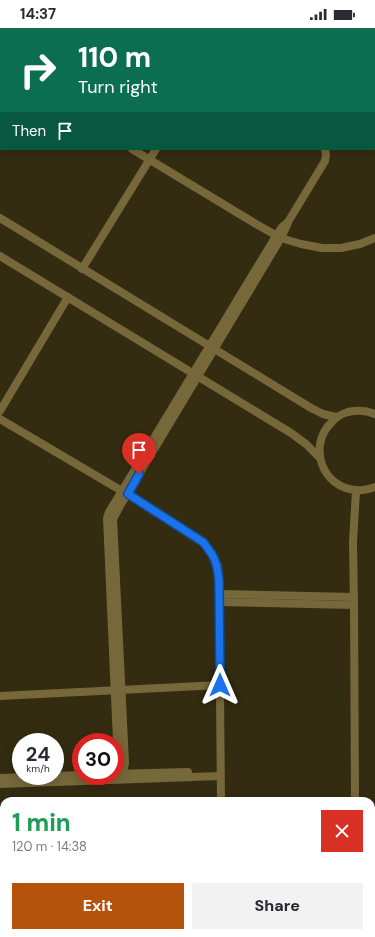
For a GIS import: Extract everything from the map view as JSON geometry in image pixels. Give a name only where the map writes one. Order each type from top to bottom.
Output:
[{"type":"street","points":[[134,150],[279,237],[301,244],[322,248],[341,248],[360,244],[375,238]]},
{"type":"street","points":[[82,269],[155,150]]},
{"type":"street","points":[[118,690],[118,763],[119,767],[122,769],[125,767],[125,763],[118,690],[107,518],[109,512],[125,492],[279,237],[282,227],[288,222],[325,161],[325,150]]},
{"type":"street","points":[[0,218],[311,408],[323,414],[336,417]]},
{"type":"street","points":[[0,256],[295,435],[319,457]]},
{"type":"street","points":[[0,411],[68,298]]},
{"type":"street","points":[[375,414],[363,411],[354,411],[336,417],[328,425],[322,435],[319,446],[319,457],[323,467],[328,476],[336,484],[356,490],[367,490],[375,487]]},
{"type":"street","points":[[0,419],[125,492],[203,542],[212,553],[218,566],[221,797]]},
{"type":"street","points":[[355,797],[354,525],[356,490]]},
{"type":"street","points":[[219,598],[354,601]]},
{"type":"street","points":[[0,696],[220,685]]},
{"type":"street","points":[[124,774],[220,774]]},
{"type":"street","points":[[0,784],[220,774]]},
{"type":"street","points":[[0,778],[72,775]]},
{"type":"route","points":[[139,474],[128,494],[203,542],[212,553],[218,566],[220,685]]}]
